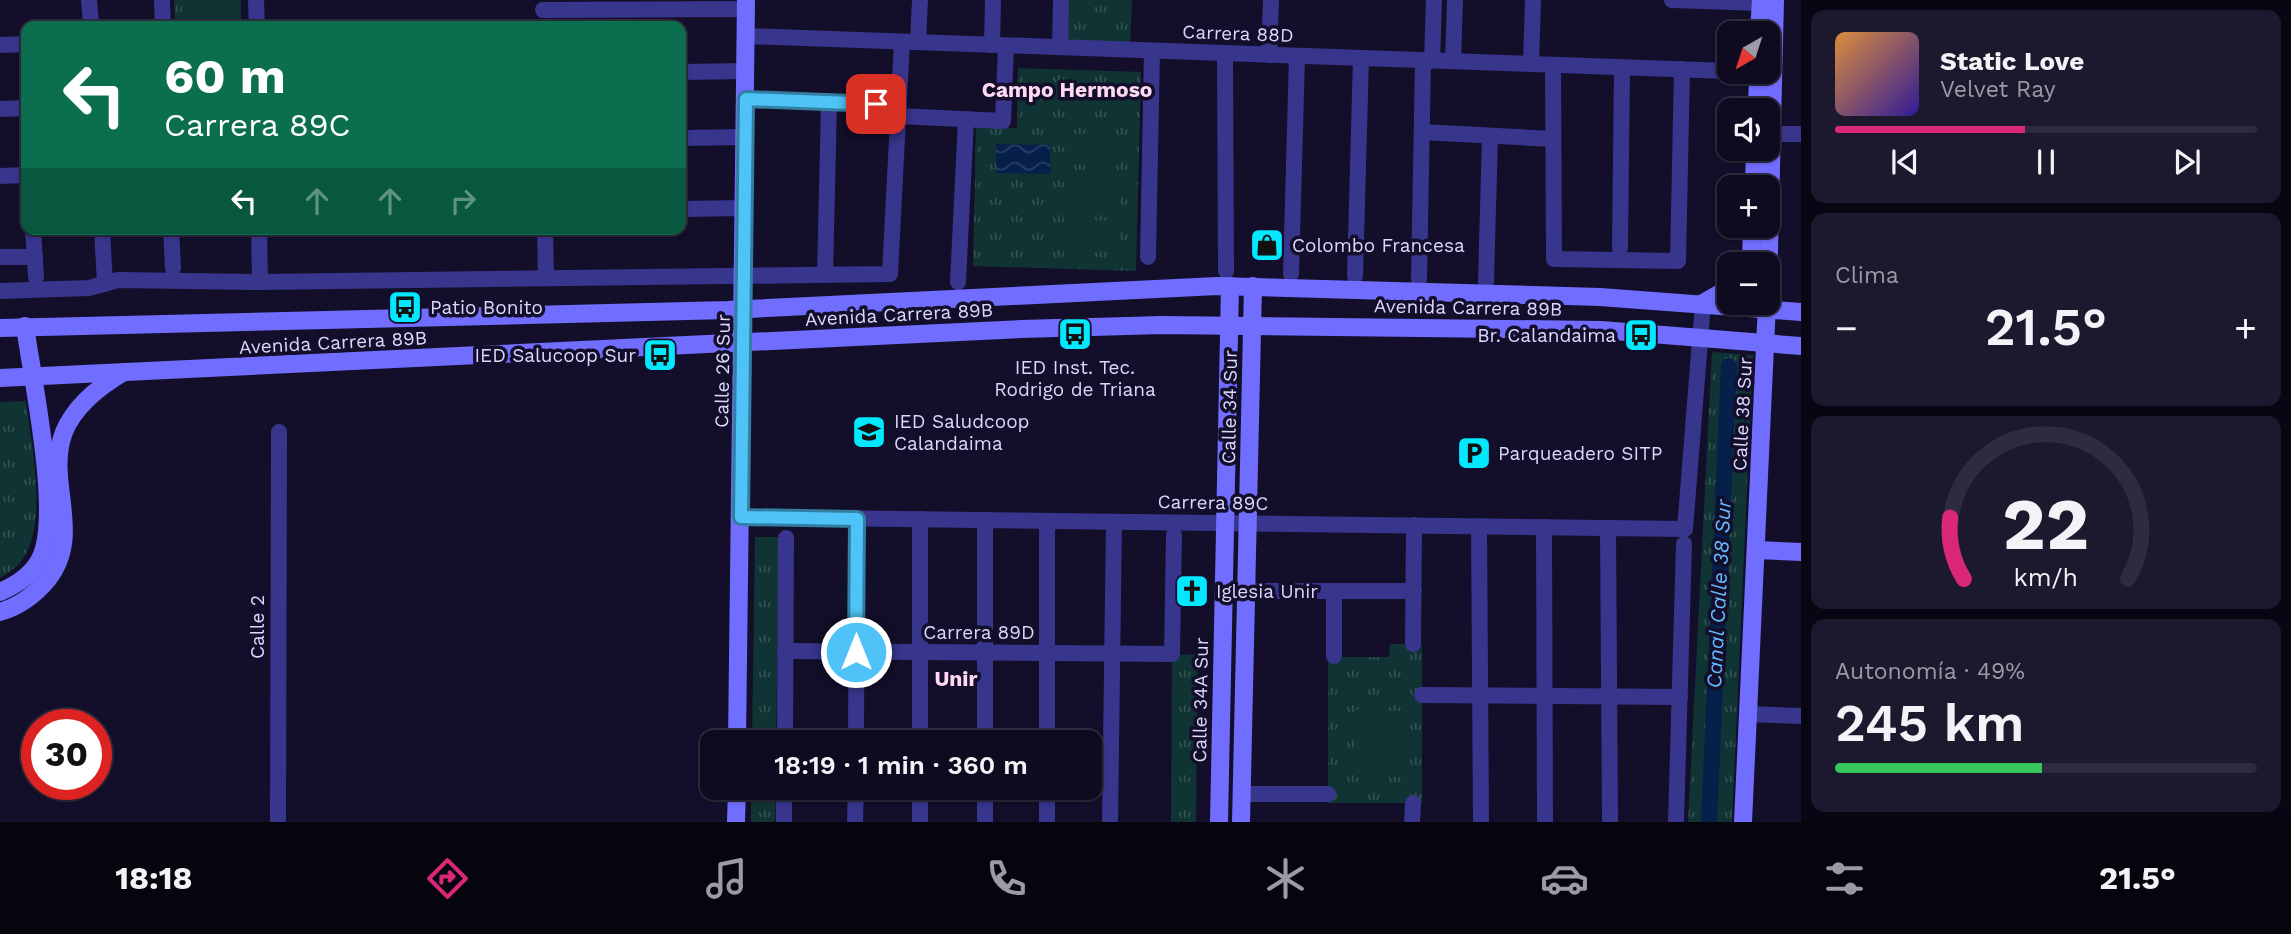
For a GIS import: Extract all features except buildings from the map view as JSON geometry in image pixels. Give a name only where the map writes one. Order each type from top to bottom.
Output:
[{"type":"main road","points":[[1762,21],[1766,1]]},
{"type":"main road","name":"Calle 38 Sur","points":[[1765,21],[1766,1]]},
{"type":"main road","name":"Calle 26 Sur","points":[[737,730],[745,276],[746,5]]},
{"type":"main road","name":"Calle 38 Sur","points":[[1764,252],[1770,161]]},
{"type":"main road","name":"Avenida Carrera 89B","points":[[0,328],[744,309],[1228,279],[1253,286],[1717,303]]},
{"type":"main road","name":"Calle 34A Sur","points":[[1219,822],[1228,279]]},
{"type":"main road","name":"Calle 34 Sur","points":[[1241,822],[1253,286]]},
{"type":"main road","points":[[1703,303],[1717,295]]},
{"type":"main road","name":"Avenida Carrera 89B","points":[[1780,307],[1801,312]]},
{"type":"main road","name":"Calle 38 Sur","points":[[1743,822],[1766,344],[1762,315]]},
{"type":"main road","name":"Avenida Carrera 89B","points":[[0,378],[1021,329],[1229,325],[1601,330],[1801,346]]},
{"type":"main road","points":[[0,592],[29,575],[40,559],[47,540],[48,494],[25,326]]},
{"type":"main road","points":[[0,612],[33,594],[60,559],[66,526],[60,459],[63,434],[86,401],[124,372]]},
{"type":"main road","points":[[1756,550],[1801,552]]},
{"type":"main road","points":[[736,822],[737,800]]},
{"type":"street","points":[[89,0],[90,21]]},
{"type":"street","points":[[162,0],[163,21]]},
{"type":"street","points":[[256,0],[257,21]]},
{"type":"street","points":[[0,291],[89,288],[118,280],[260,282],[890,274],[898,110],[920,0]]},
{"type":"street","points":[[746,99],[830,102],[1003,121],[999,45],[993,0]]},
{"type":"street","points":[[1060,47],[1061,0]]},
{"type":"street","points":[[1269,55],[1271,0]]},
{"type":"street","points":[[1419,279],[1422,132],[1434,0]]},
{"type":"street","points":[[1453,61],[1455,0]]},
{"type":"street","points":[[1531,64],[1533,0]]},
{"type":"street","points":[[1672,0],[1766,1]]},
{"type":"street","points":[[543,5],[746,5]]},
{"type":"street","name":"Carrera 88D","points":[[746,36],[1717,70]]},
{"type":"street","points":[[0,45],[21,44]]},
{"type":"street","points":[[1148,257],[1152,51]]},
{"type":"street","points":[[1225,53],[1228,279]]},
{"type":"street","points":[[1291,274],[1297,56]]},
{"type":"street","points":[[1355,276],[1361,58]]},
{"type":"street","points":[[1553,65],[1554,259],[1678,261],[1682,69]]},
{"type":"street","points":[[1620,247],[1622,67]]},
{"type":"street","points":[[686,72],[746,71]]},
{"type":"street","points":[[825,275],[830,102]]},
{"type":"street","points":[[0,109],[21,108]]},
{"type":"street","points":[[958,282],[966,119]]},
{"type":"street","points":[[1422,132],[1553,139]]},
{"type":"street","points":[[1780,134],[1801,134]]},
{"type":"street","points":[[1486,281],[1490,136]]},
{"type":"street","points":[[686,138],[746,137]]},
{"type":"street","points":[[0,176],[21,175]]},
{"type":"street","points":[[686,209],[745,208]]},
{"type":"street","points":[[33,235],[36,277]]},
{"type":"street","points":[[102,235],[105,284]]},
{"type":"street","points":[[171,235],[173,268]]},
{"type":"street","points":[[259,235],[260,282]]},
{"type":"street","points":[[545,235],[545,278]]},
{"type":"street","points":[[0,257],[35,257]]},
{"type":"street","points":[[1676,822],[1685,536],[1703,303]]},
{"type":"street","name":"Calle 2","points":[[278,822],[279,432]]},
{"type":"street","name":"Carrera 89C","points":[[741,517],[1608,528],[1685,536]]},
{"type":"street","points":[[856,730],[857,519]]},
{"type":"street","points":[[920,519],[920,730]]},
{"type":"street","points":[[985,520],[985,730]]},
{"type":"street","points":[[1047,521],[1047,730]]},
{"type":"street","points":[[1110,822],[1114,522]]},
{"type":"street","points":[[1413,644],[1414,526]]},
{"type":"street","points":[[1479,526],[1481,822]]},
{"type":"street","points":[[1544,527],[1545,822]]},
{"type":"street","points":[[1608,528],[1610,822]]},
{"type":"street","name":"Carrera 89D","points":[[785,651],[1172,654],[1174,535]]},
{"type":"street","points":[[785,730],[786,538]]},
{"type":"street","points":[[1246,591],[1413,591]]},
{"type":"street","points":[[1334,591],[1334,656]]},
{"type":"street","points":[[1422,695],[1680,697]]},
{"type":"street","points":[[1748,714],[1801,716]]},
{"type":"street","points":[[1242,794],[1328,794]]},
{"type":"street","points":[[784,821],[785,800]]},
{"type":"street","points":[[855,822],[856,800]]},
{"type":"street","points":[[920,800],[920,822]]},
{"type":"street","points":[[985,800],[985,822]]},
{"type":"street","points":[[1047,800],[1047,822]]},
{"type":"street","points":[[1412,822],[1413,803]]},
{"type":"green space","points":[[174,0],[241,0],[241,21],[175,21]]},
{"type":"green space","points":[[188,0],[228,0],[229,21],[189,21]]},
{"type":"green space","points":[[1065,0],[1132,0],[1130,44],[1064,40]]},
{"type":"green space","points":[[1018,68],[1141,72],[1136,271],[973,266],[976,127],[1017,128]]},
{"type":"green space","points":[[1065,134],[1117,134],[1117,165],[1065,164]]},
{"type":"green space","points":[[1069,179],[1121,180],[1121,211],[1069,210]]},
{"type":"green space","points":[[1067,220],[1120,221],[1120,252],[1067,251]]},
{"type":"green space","points":[[1712,352],[1753,355],[1732,822],[1688,822]]},
{"type":"green space","points":[[26,401],[36,486],[34,530],[28,549],[18,565],[0,578],[0,402]]},
{"type":"green space","points":[[755,537],[779,537],[776,730],[752,730]]},
{"type":"green space","points":[[1390,644],[1422,644],[1422,803],[1328,803],[1328,657],[1389,657]]},
{"type":"green space","points":[[1172,654],[1198,655],[1196,822],[1171,822]]},
{"type":"green space","points":[[1356,710],[1403,711],[1403,777],[1356,777]]},
{"type":"green space","points":[[751,800],[776,800],[775,822],[751,822]]},
{"type":"water","points":[[996,144],[1050,145],[1050,174],[996,173]]},
{"type":"waterway","name":"Canal Calle 38 Sur","points":[[1709,822],[1729,366]]},
{"type":"place","name":"Colombo Francesa","points":[[1267,245]]},
{"type":"place","name":"Patio Bonito","points":[[405,307]]},
{"type":"place","name":"IED Inst. Tec. Rodrigo de Triana","points":[[1075,334]]},
{"type":"place","name":"Br. Calandaima","points":[[1641,335]]},
{"type":"place","name":"IED Salucoop Sur","points":[[660,355]]},
{"type":"place","name":"IED Saludcoop Calandaima","points":[[869,432]]},
{"type":"place","name":"Parqueadero SITP","points":[[1474,453]]},
{"type":"place","name":"Iglesia Unir","points":[[1192,591]]},
{"type":"district","name":"Campo Hermoso","points":[[1067,90]]},
{"type":"district","name":"Unir","points":[[956,679]]},
{"type":"route","points":[[856,652],[857,519],[741,517],[746,99],[876,104]]}]
